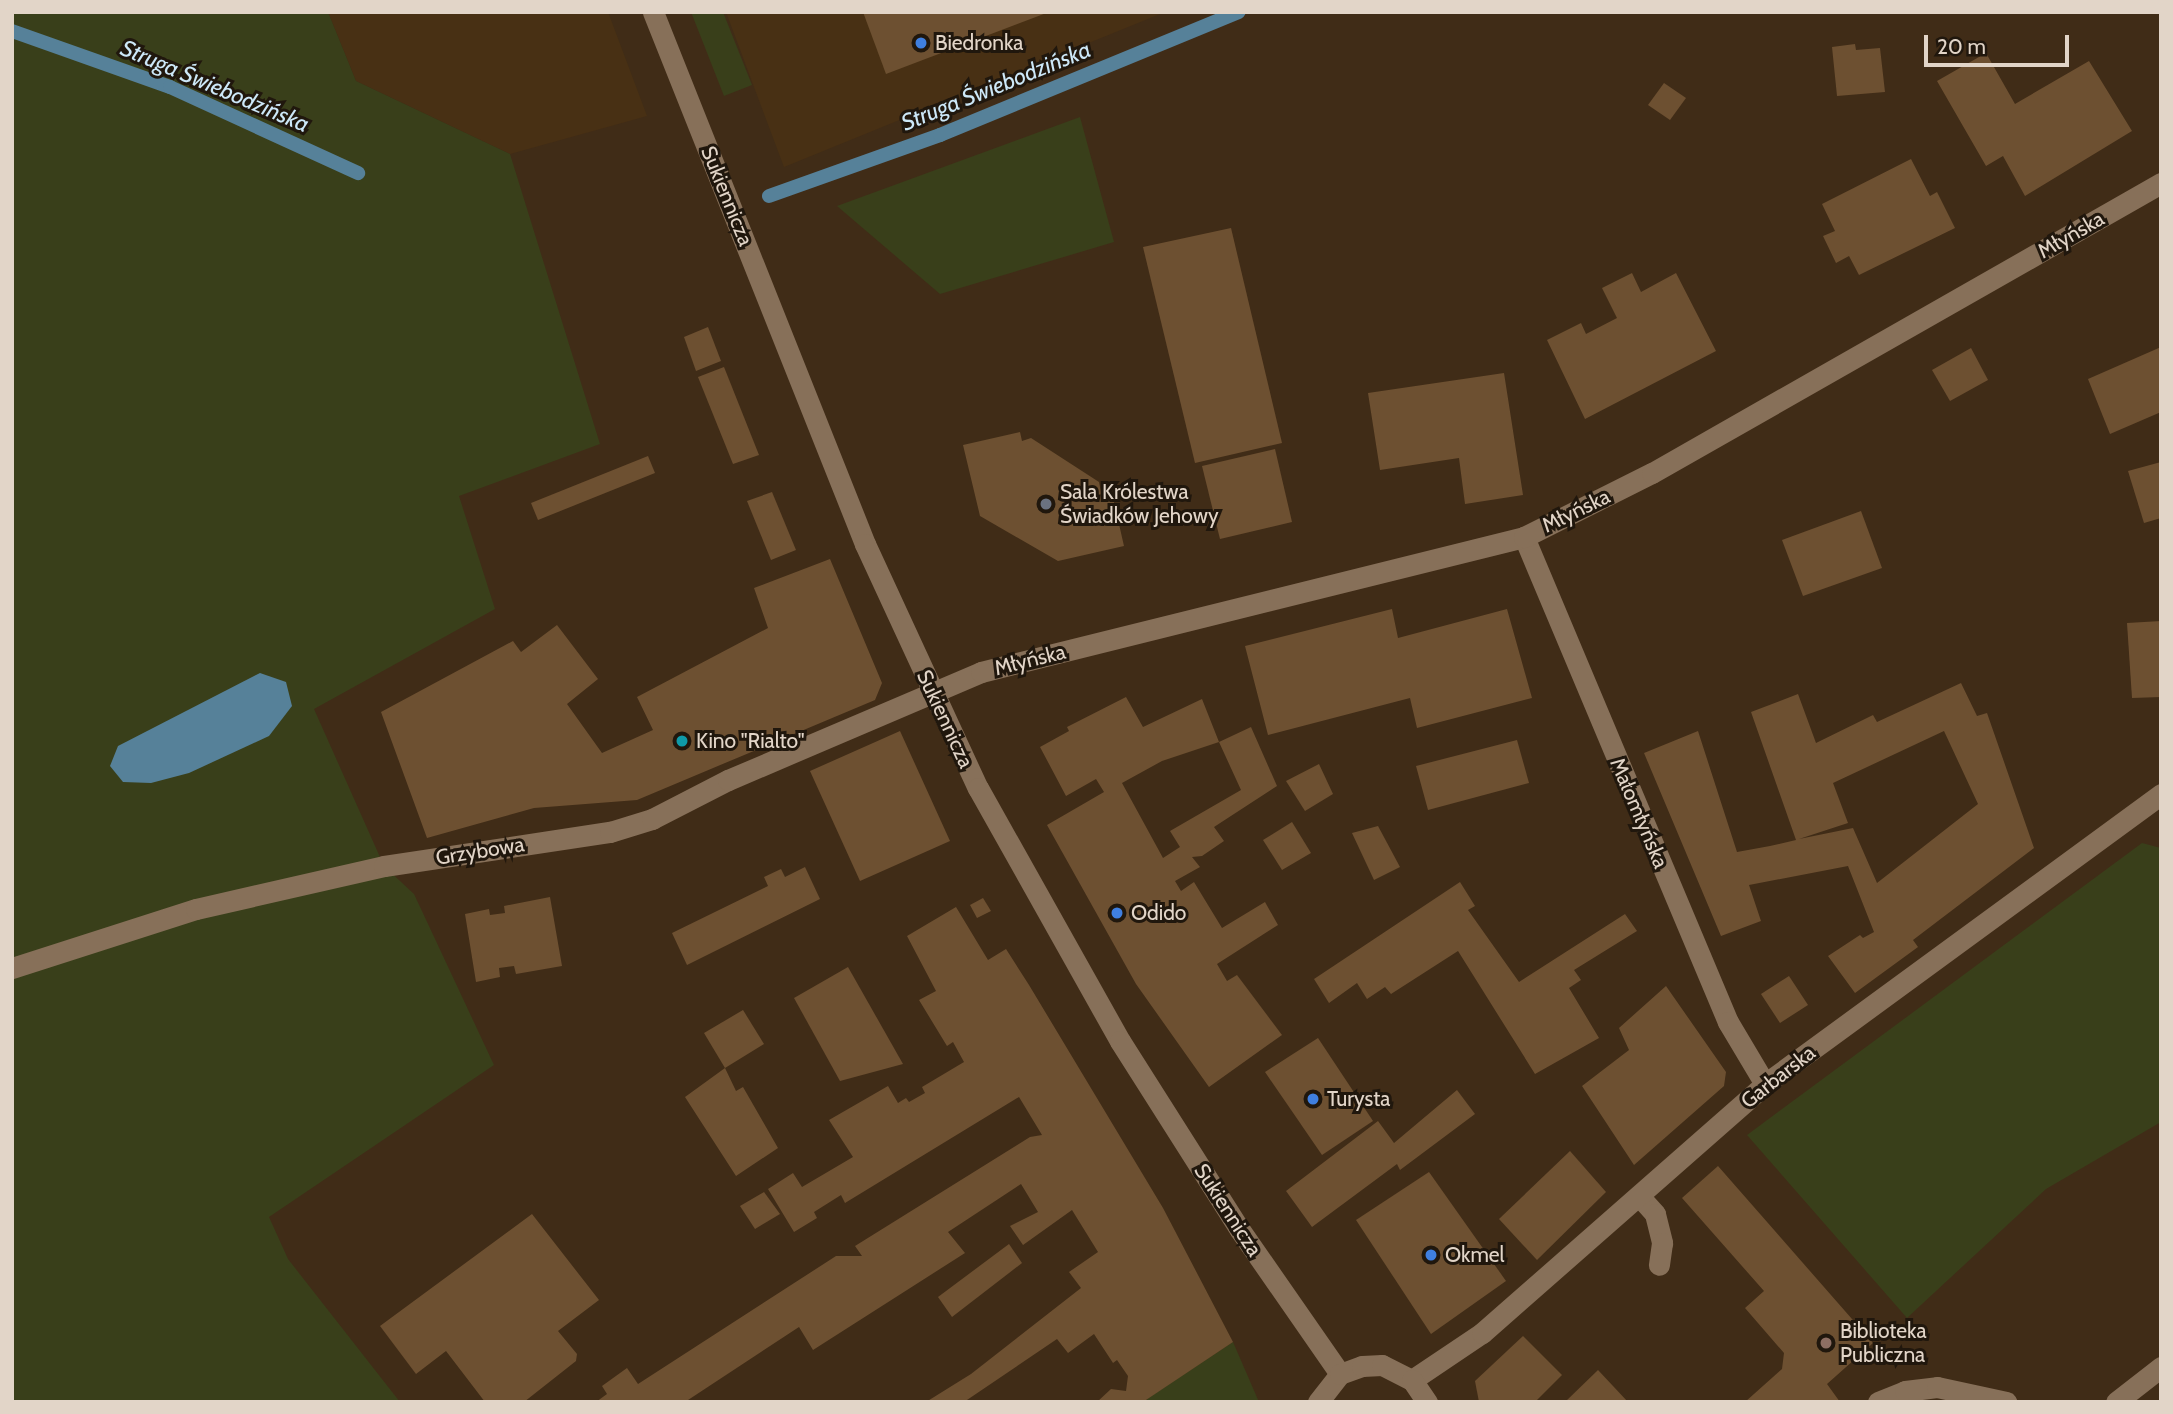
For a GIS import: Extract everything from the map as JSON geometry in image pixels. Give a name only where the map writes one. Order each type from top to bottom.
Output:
[{"type":"street","name":"Sukiennicza","points":[[653,12],[865,544],[931,691],[1003,834],[1121,1041],[1240,1230],[1340,1374]]},
{"type":"street","name":"Młyńska","points":[[931,691],[981,672],[1524,537],[1652,473],[2161,183]]},
{"type":"street","name":"Małomłyńska","points":[[1524,537],[1728,1022],[1765,1084]]},
{"type":"street","name":"Grzybowa","points":[[12,968],[196,908],[384,866],[610,832],[652,819],[931,691]]},
{"type":"street","name":"Garbarska","points":[[1412,1380],[1482,1333],[1765,1084],[2161,794]]},
{"type":"street","points":[[1639,1196],[1655,1214],[1662,1242],[1659,1265]]},
{"type":"street","points":[[1318,1402],[1340,1374],[1362,1366],[1382,1365],[1412,1380],[1427,1402]]},
{"type":"street","points":[[2127,1399],[2161,1367]]},
{"type":"street","points":[[1878,1402],[1905,1391],[1937,1387],[2006,1402]]},
{"type":"shaded area","points":[[328,12],[608,12],[647,116],[510,154],[356,81]]},
{"type":"shaded area","points":[[726,12],[1165,12],[784,167]]},
{"type":"green space","points":[[12,12],[328,12],[356,81],[510,154],[600,444],[459,496],[495,609],[314,709],[384,866],[414,894],[494,1065],[269,1217],[288,1259],[400,1402],[12,1402]]},
{"type":"green space","points":[[691,12],[723,12],[752,85],[724,96]]},
{"type":"green space","points":[[1080,117],[1114,242],[940,294],[837,206]]},
{"type":"green space","points":[[2142,843],[2161,848],[2161,1122],[2046,1189],[1907,1318],[1747,1135]]},
{"type":"green space","points":[[1233,1342],[1259,1402],[1143,1402],[1154,1394]]},
{"type":"water","points":[[260,673],[286,682],[292,706],[269,736],[189,773],[151,783],[123,782],[110,766],[118,746]]},
{"type":"building","name":"Biedronka","points":[[863,12],[1049,12],[886,74]]},
{"type":"building","points":[[1855,44],[1856,50],[1880,48],[1885,92],[1837,96],[1832,47]]},
{"type":"building","points":[[1986,53],[2015,104],[2089,61],[2132,131],[2025,196],[2003,156],[1986,166],[1937,81]]},
{"type":"building","points":[[1664,83],[1686,98],[1670,120],[1648,105]]},
{"type":"building","points":[[1911,159],[1930,196],[1937,192],[1955,228],[1859,275],[1849,256],[1836,263],[1823,236],[1835,231],[1822,204]]},
{"type":"building","points":[[1231,228],[1282,443],[1195,463],[1143,247]]},
{"type":"building","points":[[1632,273],[1641,292],[1676,273],[1716,351],[1585,419],[1547,340],[1581,323],[1586,334],[1617,318],[1602,288]]},
{"type":"building","points":[[708,327],[721,361],[696,371],[684,337]]},
{"type":"building","points":[[2161,347],[2161,412],[2110,434],[2088,379]]},
{"type":"building","points":[[1971,348],[1988,380],[1950,401],[1932,370]]},
{"type":"building","points":[[724,367],[759,455],[733,464],[698,377]]},
{"type":"building","points":[[1504,373],[1523,495],[1465,504],[1459,458],[1380,470],[1368,393]]},
{"type":"building","name":"Sala Królestwa Świadków Jehowy","points":[[1020,432],[1022,441],[1031,438],[1099,482],[1101,492],[1111,489],[1124,546],[1058,561],[980,516],[963,445]]},
{"type":"building","points":[[1275,449],[1292,522],[1220,539],[1202,466]]},
{"type":"building","points":[[648,456],[655,473],[538,520],[531,503]]},
{"type":"building","points":[[2161,462],[2161,518],[2144,523],[2128,471]]},
{"type":"building","points":[[772,492],[796,550],[771,560],[747,501]]},
{"type":"building","points":[[1861,511],[1882,568],[1803,596],[1782,540]]},
{"type":"building","points":[[830,559],[882,683],[875,700],[637,800],[534,808],[427,838],[381,712],[513,641],[521,652],[557,625],[598,679],[567,704],[602,753],[653,730],[637,697],[768,628],[754,588]]},
{"type":"building","points":[[1392,609],[1398,638],[1507,609],[1532,698],[1417,728],[1410,698],[1268,735],[1245,646]]},
{"type":"building","points":[[2161,621],[2161,697],[2132,698],[2127,623]]},
{"type":"building","points":[[1961,683],[1977,716],[1987,713],[2034,848],[1913,940],[1918,947],[1855,993],[1828,956],[1860,935],[1863,938],[1874,932],[1848,866],[1749,885],[1761,921],[1721,936],[1644,753],[1698,731],[1737,852],[1796,840],[1751,712],[1798,694],[1816,743],[1873,715],[1877,722]],"holes":[[[1944,731],[1978,804],[1877,883],[1853,828],[1799,839],[1848,823],[1833,783]]]},
{"type":"building","points":[[1126,697],[1143,727],[1202,699],[1219,742],[1251,727],[1277,786],[1214,827],[1224,841],[1202,856],[1192,857],[1200,867],[1175,881],[1181,891],[1194,882],[1222,928],[1265,902],[1278,925],[1217,964],[1227,981],[1237,975],[1282,1035],[1209,1087],[1136,984],[1047,825],[1104,792],[1096,779],[1066,796],[1040,747],[1069,731],[1067,727]],"holes":[[[1219,742],[1241,790],[1170,831],[1180,847],[1163,858],[1122,783],[1162,761]]]},
{"type":"building","points":[[900,731],[950,841],[860,881],[810,771]]},
{"type":"building","points":[[1517,740],[1529,783],[1428,810],[1416,766]]},
{"type":"building","points":[[1319,764],[1333,794],[1305,811],[1286,781]]},
{"type":"building","points":[[1292,822],[1311,853],[1282,870],[1263,840]]},
{"type":"building","points":[[1378,826],[1400,867],[1374,880],[1352,833]]},
{"type":"building","points":[[805,867],[820,899],[687,965],[672,933],[768,886],[764,877],[781,869],[785,877]]},
{"type":"building","points":[[1460,882],[1475,906],[1468,910],[1519,982],[1625,914],[1637,931],[1574,970],[1581,980],[1569,988],[1599,1038],[1535,1074],[1458,951],[1391,994],[1385,987],[1367,999],[1357,983],[1329,1003],[1314,979]]},
{"type":"building","points":[[550,897],[562,966],[516,974],[514,966],[499,968],[500,977],[476,982],[465,914],[489,909],[490,915],[505,913],[504,906]]},
{"type":"building","points":[[983,898],[991,911],[977,918],[970,905]]},
{"type":"building","points":[[956,907],[988,960],[1006,949],[1029,985],[1163,1208],[1233,1342],[1143,1402],[1097,1402],[1111,1389],[1126,1391],[1128,1376],[1117,1360],[1113,1363],[1094,1334],[1068,1353],[1057,1339],[964,1402],[926,1402],[971,1374],[1081,1288],[1069,1272],[1098,1252],[1072,1210],[1023,1245],[1010,1226],[1038,1212],[1021,1184],[948,1232],[965,1253],[813,1350],[799,1327],[685,1402],[596,1402],[607,1394],[602,1386],[627,1368],[638,1384],[836,1256],[862,1256],[855,1246],[1030,1137],[1042,1135],[1019,1097],[845,1203],[841,1195],[814,1212],[817,1218],[794,1232],[768,1189],[793,1173],[802,1187],[853,1157],[829,1120],[888,1086],[898,1103],[906,1098],[909,1102],[925,1093],[922,1087],[964,1062],[953,1042],[947,1046],[919,1000],[936,991],[907,936]]},
{"type":"building","points":[[848,967],[903,1064],[840,1081],[794,998]]},
{"type":"building","points":[[1789,976],[1808,1005],[1780,1023],[1761,994]]},
{"type":"building","points":[[1666,986],[1726,1072],[1724,1086],[1634,1165],[1582,1086],[1629,1050],[1619,1028]]},
{"type":"building","points":[[743,1010],[764,1044],[725,1068],[704,1033]]},
{"type":"building","points":[[1318,1038],[1373,1121],[1322,1155],[1265,1072]]},
{"type":"building","points":[[725,1068],[736,1091],[743,1087],[778,1148],[736,1176],[685,1097]]},
{"type":"building","points":[[1457,1090],[1475,1114],[1400,1170],[1397,1164],[1312,1227],[1286,1191],[1378,1121],[1394,1143]]},
{"type":"building","points":[[1570,1151],[1606,1192],[1537,1260],[1499,1219]]},
{"type":"building","points":[[1718,1166],[1873,1343],[1827,1384],[1840,1402],[1745,1402],[1782,1369],[1784,1353],[1745,1308],[1764,1291],[1682,1198]]},
{"type":"building","points":[[1429,1172],[1506,1281],[1431,1334],[1356,1220]]},
{"type":"building","points":[[764,1192],[780,1214],[755,1229],[740,1206]]},
{"type":"building","points":[[532,1214],[599,1300],[558,1331],[577,1354],[576,1361],[524,1402],[485,1402],[446,1351],[416,1374],[380,1326]]},
{"type":"building","points":[[1009,1244],[1022,1263],[952,1317],[938,1297]]},
{"type":"building","points":[[1523,1336],[1562,1375],[1535,1402],[1479,1402],[1475,1381]]},
{"type":"building","points":[[1598,1370],[1628,1402],[1565,1402]]},
{"type":"waterway","name":"Struga Świebodzińska","points":[[769,196],[940,135],[1239,12]]},
{"type":"waterway","name":"Struga Świebodzińska","points":[[12,31],[170,87],[358,173]]},
{"type":"place","name":"Biedronka","points":[[921,43]]},
{"type":"place","name":"Sala Królestwa Świadków Jehowy","points":[[1046,504]]},
{"type":"place","name":"Kino \"Rialto\"","points":[[682,741]]},
{"type":"place","name":"Odido","points":[[1117,913]]},
{"type":"place","name":"Turysta","points":[[1313,1099]]},
{"type":"place","name":"Okmel","points":[[1431,1255]]},
{"type":"place","name":"Biblioteka Publiczna","points":[[1826,1343]]}]
